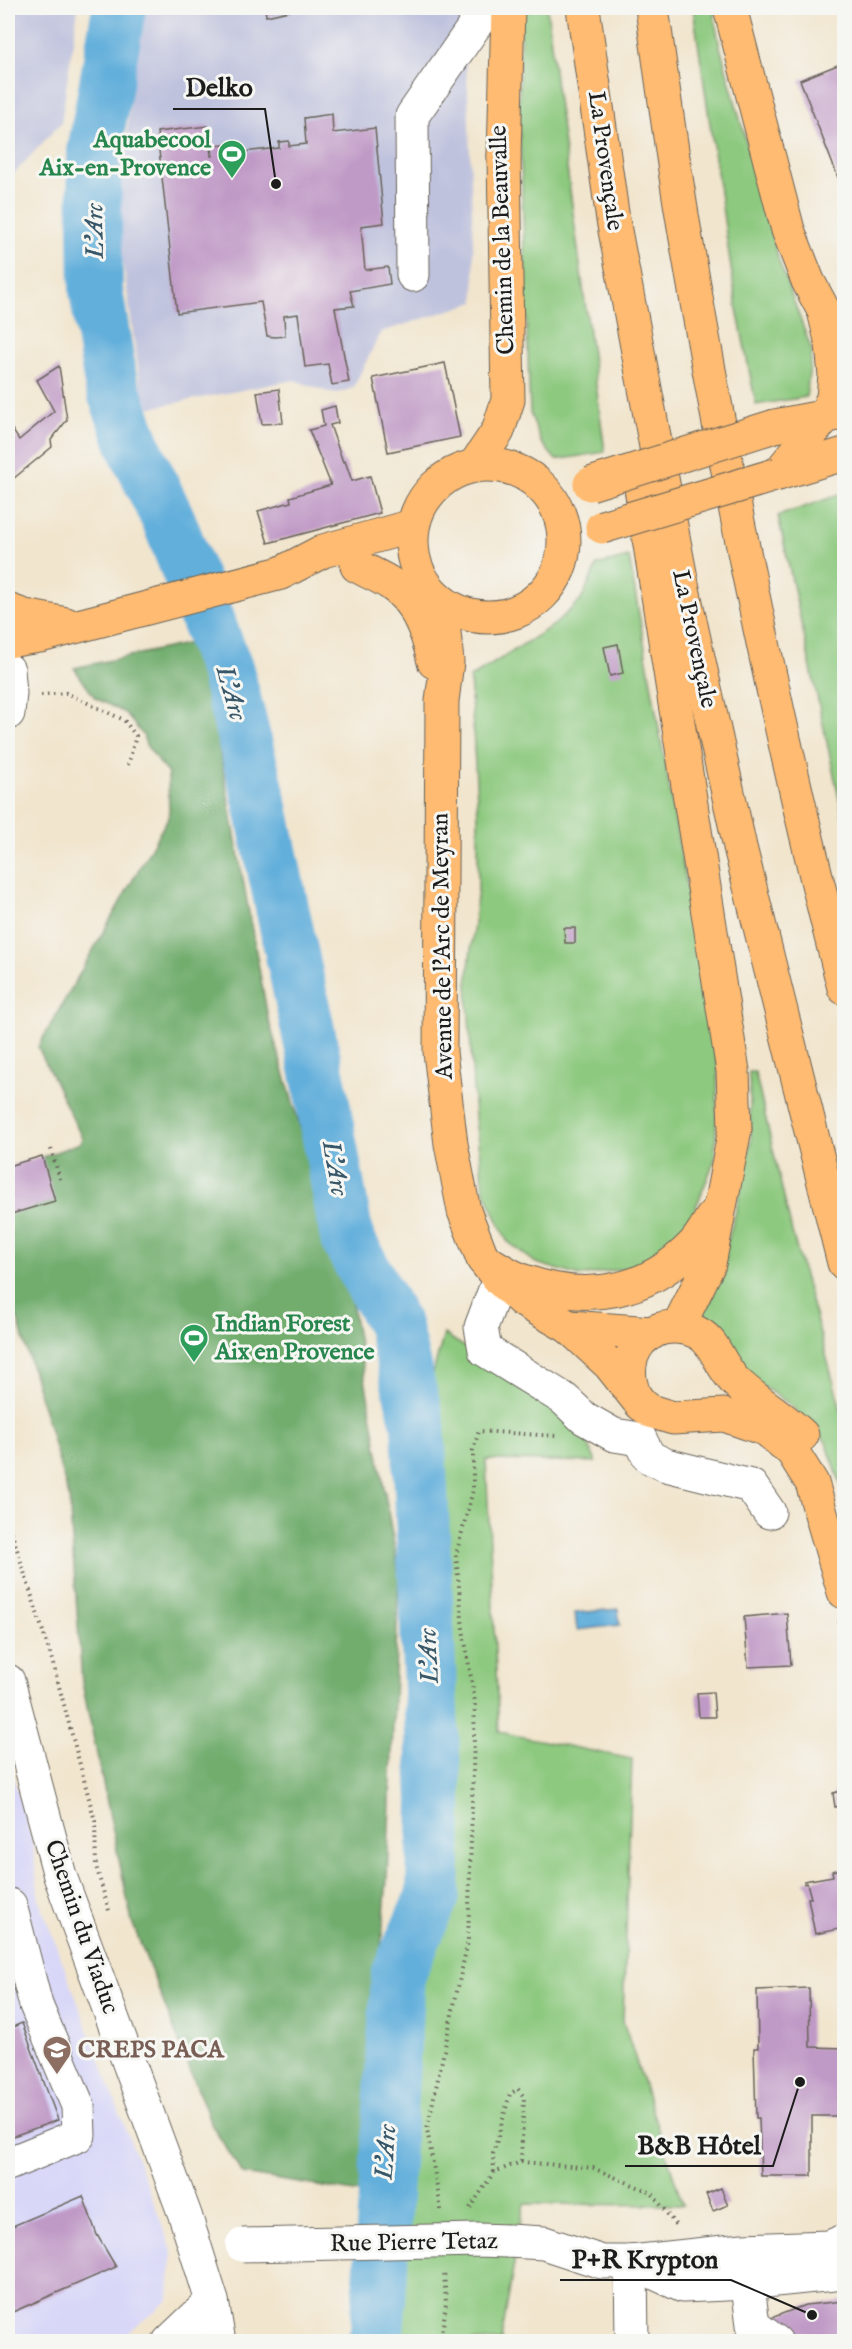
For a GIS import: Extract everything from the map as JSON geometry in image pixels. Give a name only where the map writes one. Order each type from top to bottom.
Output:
[{"type":"main road","name":"Chemin de la Beauvalle","points":[[475,465],[498,431],[507,400],[504,156],[494,8]]},
{"type":"main road","name":"La Provençale","points":[[583,8],[613,220],[683,589],[740,847],[844,1263]]},
{"type":"main road","points":[[652,8],[682,219],[732,491],[806,838],[844,988]]},
{"type":"main road","points":[[730,8],[788,230],[808,281],[824,311],[832,344],[835,375],[834,415],[778,474]]},
{"type":"main road","points":[[613,220],[634,447],[733,1071],[735,1129],[709,1264],[665,1330],[640,1341],[629,1367],[629,1381],[654,1416]]},
{"type":"main road","points":[[808,281],[844,318]]},
{"type":"main road","points":[[552,498],[775,426],[834,415]]},
{"type":"main road","points":[[565,542],[602,527],[844,454]]},
{"type":"main road","points":[[475,465],[507,466],[534,479],[552,498],[561,518],[565,542],[560,567],[547,590],[531,604],[507,615],[475,617],[441,602],[430,592],[416,569],[411,543],[412,526],[418,509],[433,487],[450,474],[475,465]]},
{"type":"main road","points":[[8,641],[76,626],[281,573],[323,551],[412,526]]},
{"type":"main road","points":[[281,573],[332,572],[357,566],[404,564],[416,569]]},
{"type":"main road","points":[[357,566],[392,584],[412,604],[429,639],[442,701]]},
{"type":"main road","name":"Avenue de l'Arc de Meyran","points":[[441,602],[447,662],[442,701],[441,1052],[451,1144],[464,1211],[491,1269],[522,1300],[568,1327],[610,1365],[654,1416]]},
{"type":"main road","points":[[8,610],[25,616],[76,626]]},
{"type":"main road","points":[[8,685],[50,651],[114,616]]},
{"type":"main road","name":"Avenue de l'Arc de Meyran","points":[[447,662],[463,640],[475,617]]},
{"type":"main road","points":[[491,1269],[555,1290],[593,1293],[629,1287],[660,1274],[695,1243],[721,1204]]},
{"type":"main road","name":"Avenue de l'Arc de Meyran","points":[[568,1327],[691,1330],[703,1336],[735,1381],[812,1444],[829,1476],[844,1525]]},
{"type":"main road","points":[[654,1416],[700,1411],[714,1396],[719,1384],[720,1370],[717,1358]]},
{"type":"main road","points":[[654,1416],[724,1415],[767,1431],[792,1451],[812,1483],[844,1592]]},
{"type":"street","points":[[413,275],[412,116],[494,8]]},
{"type":"street","points":[[491,1269],[481,1327],[485,1350],[564,1399],[584,1418],[614,1435],[654,1416]]},
{"type":"street","points":[[654,1416],[649,1456],[666,1465],[751,1486],[769,1512]]},
{"type":"street","name":"Chemin du Viaduc","points":[[8,1681],[60,1876],[175,2186],[212,2301],[219,2342]]},
{"type":"street","points":[[8,2164],[79,2135],[78,2106],[36,2005],[10,1905]]},
{"type":"street","name":"Rue Pierre Tetaz","points":[[194,2245],[508,2241],[544,2243],[602,2262],[631,2262],[743,2250],[829,2247],[844,2241]]},
{"type":"street","points":[[743,2250],[753,2325],[776,2342]]},
{"type":"street","points":[[631,2262],[632,2342]]},
{"type":"street","name":"Rue Pierre Tetaz","points":[[631,2262],[683,2286],[747,2283],[844,2273]]},
{"type":"street","points":[[169,2342],[212,2301]]},
{"type":"path","points":[[8,685],[44,695],[66,693],[124,720],[136,736],[128,765]]},
{"type":"path","points":[[51,1149],[60,1179]]},
{"type":"path","points":[[441,2217],[428,2129],[468,1941],[475,1702],[463,1629],[456,1555],[473,1490],[473,1450],[479,1431],[562,1437]]},
{"type":"path","points":[[8,1521],[52,1660],[89,1798],[95,1821],[96,1866],[112,1919]]},
{"type":"path","points":[[494,2172],[495,2144],[510,2094],[518,2089],[524,2097],[521,2162]]},
{"type":"path","points":[[467,2212],[494,2172],[521,2162],[593,2168],[652,2193],[683,2234]]},
{"type":"path","points":[[441,2342],[446,2303],[443,2260]]},
{"type":"shaded area","points":[[8,8],[78,8],[61,123],[8,180]]},
{"type":"shaded area","points":[[141,8],[461,8],[468,92],[475,302],[381,332],[353,388],[334,394],[294,380],[144,409],[117,220]]},
{"type":"shaded area","name":"CREPS PACA","points":[[8,1760],[32,1840],[39,1900],[172,2251],[169,2300],[117,2341],[8,2341]]},
{"type":"green space","points":[[521,8],[547,8],[605,452],[556,460],[541,442],[530,412],[519,108]]},
{"type":"green space","points":[[693,8],[713,8],[719,43],[779,261],[812,351],[806,397],[756,405],[737,309]]},
{"type":"green space","points":[[844,493],[844,821],[778,516]]},
{"type":"green space","points":[[629,557],[718,1067],[715,1159],[687,1230],[641,1266],[580,1276],[536,1263],[507,1241],[484,1190],[475,1119],[467,984],[478,888],[478,816],[470,678],[554,625],[581,600],[597,565]]},
{"type":"green space","points":[[200,641],[268,1018],[352,1304],[399,1574],[387,1879],[360,2193],[243,2174],[212,2126],[132,1922],[82,1683],[69,1497],[8,1286],[8,1170],[80,1143],[82,1138],[38,1047],[169,816],[168,774],[146,745],[143,735],[125,713],[95,698],[74,668]]},
{"type":"green space","points":[[749,1072],[755,1072],[792,1232],[844,1420],[844,1494],[826,1442],[791,1405],[753,1380],[736,1358],[729,1336],[702,1312],[711,1301],[735,1215],[751,1141]]},
{"type":"green space","points":[[444,1334],[576,1417],[596,1462],[486,1460],[499,1732],[632,1759],[623,2021],[683,2205],[524,2204],[501,2341],[374,2342],[377,2334],[398,1974],[433,1895],[418,1425]]},
{"type":"water","points":[[618,1609],[620,1625],[577,1630],[575,1613]]},
{"type":"building","points":[[265,8],[302,8],[266,16]]},
{"type":"building","points":[[840,64],[844,75],[844,193],[800,80]]},
{"type":"building","points":[[332,114],[333,133],[375,128],[384,223],[361,226],[365,270],[388,267],[390,284],[350,291],[354,306],[335,308],[349,382],[332,385],[328,364],[305,367],[298,314],[284,316],[285,336],[275,337],[267,336],[261,302],[177,313],[157,132],[208,126],[211,156],[213,156],[212,146],[224,145],[225,154],[279,148],[279,142],[289,141],[289,146],[306,144],[304,118]]},
{"type":"building","points":[[445,363],[460,437],[388,452],[373,378]]},
{"type":"building","points":[[59,366],[67,420],[51,440],[52,447],[8,483],[8,423],[19,440],[54,411],[37,380]]},
{"type":"building","points":[[279,389],[283,423],[262,424],[257,392]]},
{"type":"building","points":[[335,406],[338,423],[330,425],[343,462],[345,461],[352,481],[370,476],[380,513],[268,543],[258,511],[291,502],[290,497],[331,485],[309,430],[324,426],[321,410]]},
{"type":"building","points":[[618,644],[623,673],[610,676],[604,647]]},
{"type":"building","points":[[564,928],[575,928],[575,943],[565,943]]},
{"type":"building","points":[[42,1156],[55,1201],[8,1215],[8,1166]]},
{"type":"building","points":[[787,1613],[791,1665],[748,1667],[744,1617]]},
{"type":"building","points":[[713,1692],[715,1717],[699,1717],[697,1693]]},
{"type":"building","points":[[844,1790],[844,1805],[835,1807],[833,1793]]},
{"type":"building","points":[[844,1868],[844,1928],[815,1934],[808,1898],[811,1898],[807,1883],[804,1884],[804,1881],[833,1876],[832,1871]]},
{"type":"building","points":[[809,1988],[810,2047],[844,2048],[844,2116],[812,2116],[812,2176],[761,2176],[759,2118],[756,2118],[754,2048],[758,2048],[757,1990]]},
{"type":"building","points":[[22,2023],[58,2120],[8,2138],[8,2029]]},
{"type":"building","points":[[721,2188],[728,2205],[713,2211],[706,2194]]},
{"type":"building","points":[[83,2196],[97,2235],[116,2267],[8,2314],[8,2228]]},
{"type":"building","points":[[844,2301],[844,2342],[730,2342],[753,2325],[805,2305]]},
{"type":"waterway","name":"L'Arc","points":[[119,8],[94,152],[96,291],[111,384],[136,451],[169,521],[227,671],[257,789],[321,1092],[347,1238],[394,1325],[418,1425],[435,1800],[433,1895],[398,1974],[377,2334],[374,2342]]},
{"type":"place","name":"Aquabecool Aix-en-Provence","points":[[232,180]]},
{"type":"place","name":"Delko","points":[[276,184]]},
{"type":"place","name":"Indian Forest Aix en Provence","points":[[194,1364]]},
{"type":"place","name":"CREPS PACA","points":[[57,2076]]},
{"type":"place","name":"B&B Hôtel","points":[[800,2082]]},
{"type":"place","name":"P+R Krypton","points":[[812,2315]]}]
